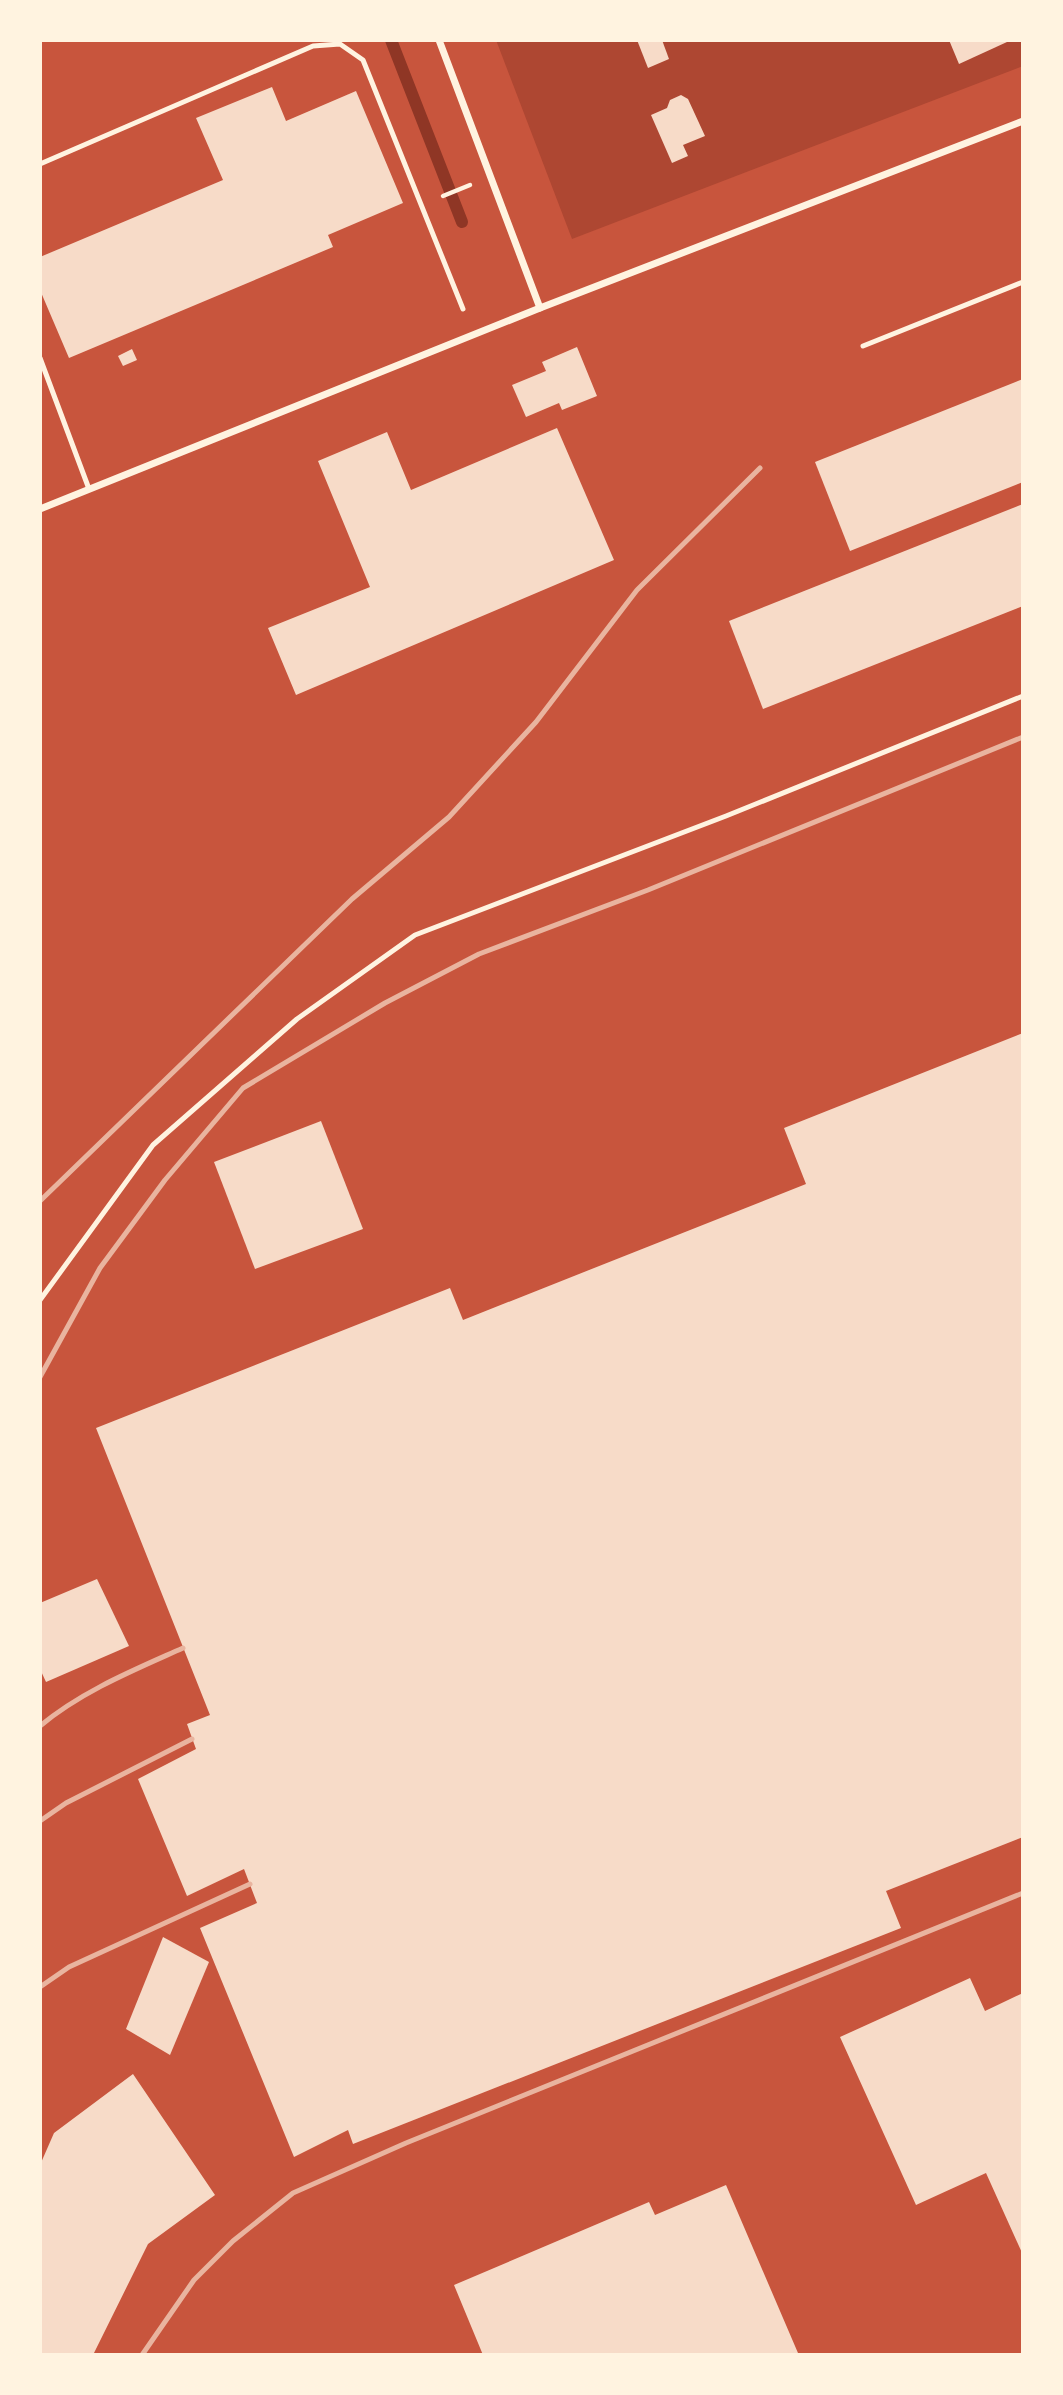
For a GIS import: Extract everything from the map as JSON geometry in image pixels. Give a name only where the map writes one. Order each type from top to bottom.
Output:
[{"type":"street","points":[[439,40],[540,307]]},
{"type":"street","points":[[40,509],[540,307],[1023,121]]},
{"type":"lane","points":[[40,164],[313,46],[340,44],[363,60],[463,309]]},
{"type":"lane","points":[[863,346],[1023,282]]},
{"type":"lane","points":[[40,359],[89,489]]},
{"type":"lane","points":[[40,1300],[153,1145],[297,1019],[415,935],[726,816],[1023,696]]},
{"type":"path","points":[[442,196],[465,187]]},
{"type":"shaded area","points":[[496,40],[1023,40],[1023,66],[572,239]]},
{"type":"building","points":[[637,40],[662,40],[669,59],[648,68]]},
{"type":"building","points":[[949,40],[1006,40],[1007,42],[959,64]]},
{"type":"building","points":[[272,87],[286,121],[356,91],[403,203],[328,235],[333,247],[69,358],[40,290],[40,257],[223,180],[196,118]]},
{"type":"building","points":[[681,95],[688,99],[705,136],[683,145],[688,156],[672,163],[651,115],[667,108],[670,100]]},
{"type":"building","points":[[577,347],[597,396],[562,410],[559,403],[526,417],[512,385],[546,371],[542,362]]},
{"type":"building","points":[[132,349],[137,360],[123,366],[118,356]]},
{"type":"building","points":[[1023,379],[1023,482],[850,551],[815,462]]},
{"type":"building","points":[[557,428],[614,560],[296,695],[268,628],[370,587],[318,461],[387,432],[411,490]]},
{"type":"building","points":[[1023,504],[1023,606],[763,709],[729,621]]},
{"type":"building","points":[[1023,1033],[1023,1837],[886,1891],[901,1928],[353,2144],[348,2130],[294,2157],[200,1928],[257,1903],[244,1869],[187,1896],[138,1779],[196,1749],[187,1724],[210,1715],[96,1428],[450,1288],[463,1320],[806,1184],[784,1128]]},
{"type":"building","points":[[321,1121],[363,1229],[255,1269],[214,1162]]},
{"type":"building","points":[[97,1579],[129,1646],[46,1682],[40,1669],[40,1603]]},
{"type":"building","points":[[163,1937],[209,1962],[170,2055],[126,2029]]},
{"type":"building","points":[[970,1978],[985,2011],[1023,1993],[1023,2255],[986,2173],[916,2205],[840,2037]]},
{"type":"building","points":[[133,2074],[215,2195],[148,2244],[93,2355],[40,2355],[40,2165],[54,2133]]},
{"type":"building","points":[[726,2185],[798,2353],[483,2355],[454,2285],[649,2202],[655,2215]]},
{"type":"waterway","points":[[391,40],[462,222]]},
{"type":"railway","points":[[40,1201],[352,899],[449,817],[536,722],[637,590],[760,468]]},
{"type":"railway","points":[[40,1377],[100,1268],[165,1180],[243,1088],[385,1003],[479,954],[648,890],[1023,737]]},
{"type":"railway","points":[[40,1726],[91,1692],[183,1648]]},
{"type":"railway","points":[[40,1821],[66,1803],[192,1739]]},
{"type":"railway","points":[[40,1987],[69,1967],[250,1884]]},
{"type":"railway","points":[[142,2355],[194,2280],[233,2241],[293,2193],[406,2143],[1023,1893]]}]
